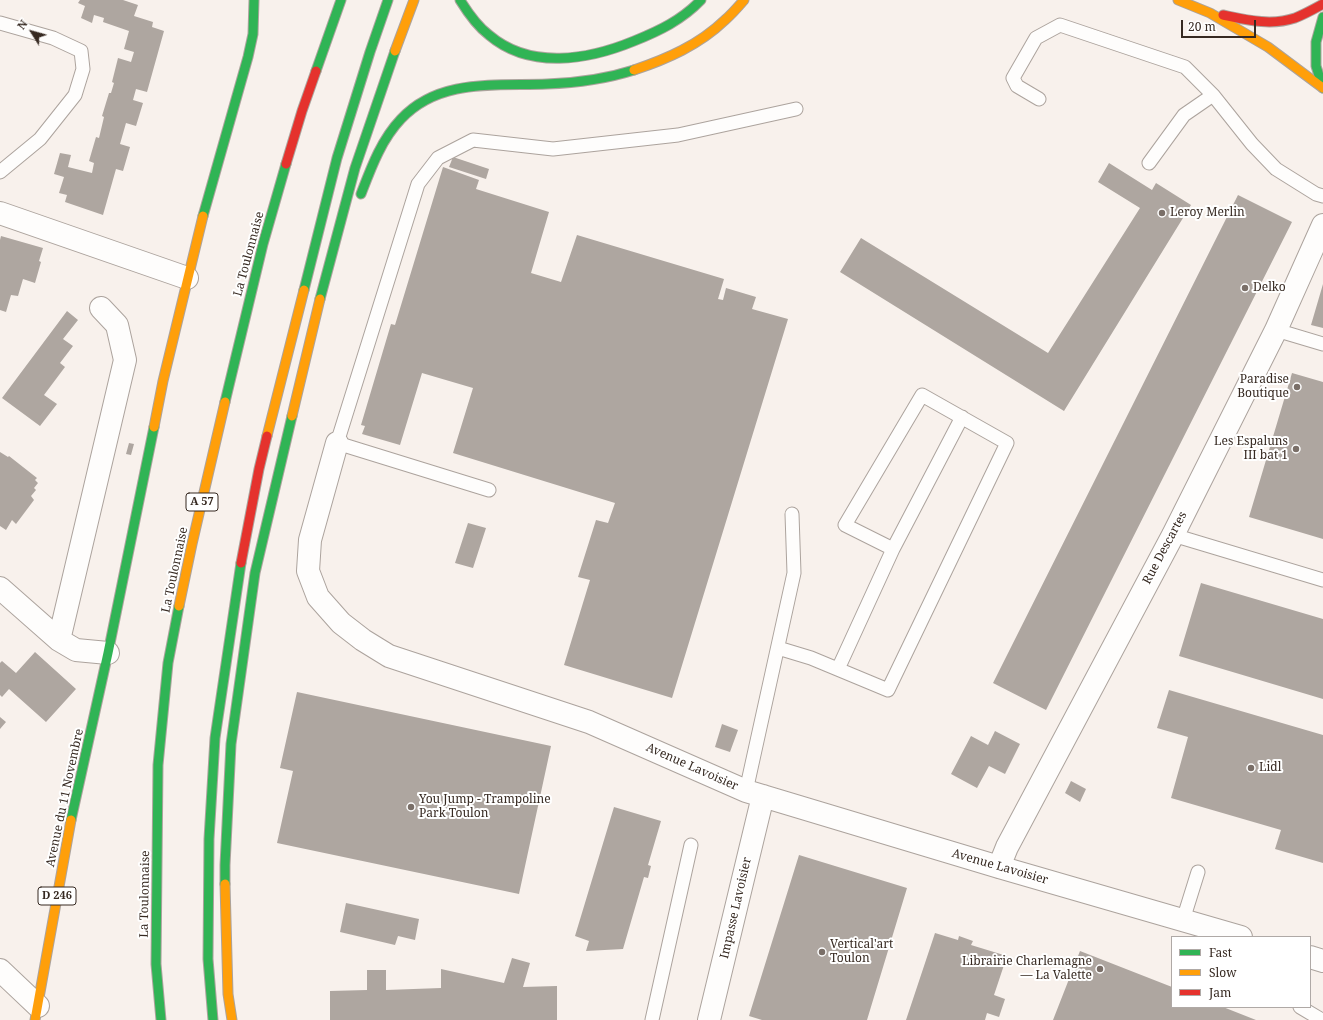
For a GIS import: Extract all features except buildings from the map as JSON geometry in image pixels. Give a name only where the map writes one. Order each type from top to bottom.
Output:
[{"type":"main road","name":"Avenue du 11 Novembre","points":[[36,1013],[72,817],[108,653],[161,388],[187,278],[222,146],[241,85],[248,56],[253,34],[254,0]]},
{"type":"main road","name":"La Toulonnaise","points":[[161,1020],[156,964],[158,765],[168,663],[194,537],[263,244],[302,111],[341,0]]},
{"type":"main road","points":[[213,1020],[208,959],[209,839],[212,777],[215,738],[238,573],[259,469],[337,158],[388,0]]},
{"type":"main road","points":[[232,1020],[228,994],[225,865],[231,744],[255,573],[314,320],[355,168],[393,56],[414,0]]},
{"type":"main road","points":[[460,0],[475,23],[502,45],[520,53],[536,57],[576,58],[593,55],[630,44],[688,13],[701,0]]},
{"type":"main road","points":[[357,204],[382,145],[394,126],[410,111],[429,98],[450,90],[477,84],[546,84],[580,81],[625,72],[670,56],[694,45],[718,27],[744,0]]},
{"type":"main road","points":[[1178,0],[1210,13],[1268,47],[1323,88]]},
{"type":"main road","points":[[1210,13],[1251,20],[1285,21],[1305,14],[1323,4]]},
{"type":"main road","points":[[1323,17],[1316,42],[1316,66],[1323,88]]},
{"type":"main road","points":[[314,320],[349,226]]},
{"type":"street","points":[[0,213],[187,278]]},
{"type":"street","name":"Rue Descartes","points":[[999,867],[1007,847],[1173,534],[1276,330],[1323,225]]},
{"type":"street","points":[[59,640],[125,360],[117,324],[101,308]]},
{"type":"street","name":"Avenue Lavoisier","points":[[337,444],[310,540],[308,571],[318,597],[341,623],[389,656],[590,722],[754,794],[1238,936]]},
{"type":"street","points":[[0,588],[59,640],[76,650],[108,653]]},
{"type":"street","name":"Impasse Lavoisier","points":[[709,1020],[754,794]]},
{"type":"street","points":[[1311,957],[1323,961]]},
{"type":"street","points":[[0,970],[36,1013]]},
{"type":"lane","points":[[0,23],[53,38],[81,51],[83,69],[74,95],[40,139],[0,172]]},
{"type":"lane","points":[[1039,99],[1017,86],[1013,78],[1036,38],[1060,25],[1185,67],[1213,94],[1252,144],[1276,169],[1316,194],[1323,196]]},
{"type":"lane","points":[[1149,163],[1184,115],[1213,94]]},
{"type":"lane","points":[[489,490],[337,444],[418,184],[438,158],[473,140],[553,149],[678,135],[796,109]]},
{"type":"lane","points":[[1276,330],[1323,344]]},
{"type":"lane","points":[[778,648],[811,658],[888,690],[1008,443],[922,395],[845,525],[893,549]]},
{"type":"lane","points":[[838,669],[893,549],[962,417]]},
{"type":"lane","points":[[754,794],[778,648],[794,573],[792,514]]},
{"type":"lane","points":[[1173,534],[1323,580]]},
{"type":"lane","points":[[652,1020],[691,845]]},
{"type":"lane","points":[[1183,920],[1198,872]]},
{"type":"lane","points":[[1302,1008],[1322,1020]]},
{"type":"traffic: fast","points":[[203,216],[248,57],[253,34],[254,0]]},
{"type":"traffic: fast","points":[[316,71],[341,0]]},
{"type":"traffic: fast","points":[[304,290],[337,158],[388,0]]},
{"type":"traffic: fast","points":[[460,0],[481,28],[505,46],[522,53],[541,57],[560,58],[579,57],[598,53],[616,48],[643,37],[678,19],[701,0]]},
{"type":"traffic: fast","points":[[1323,17],[1316,42],[1316,66],[1323,88]]},
{"type":"traffic: fast","points":[[320,299],[355,168],[395,51]]},
{"type":"traffic: fast","points":[[361,194],[377,155],[394,127],[416,106],[433,97],[450,90],[469,87],[488,85],[569,83],[602,78],[634,70]]},
{"type":"traffic: fast","points":[[225,402],[263,244],[286,164]]},
{"type":"traffic: fast","points":[[225,884],[231,744],[255,573],[292,416]]},
{"type":"traffic: fast","points":[[71,820],[108,653],[154,427]]},
{"type":"traffic: fast","points":[[213,1020],[208,959],[209,839],[215,738],[241,563]]},
{"type":"traffic: fast","points":[[161,1020],[156,964],[158,765],[168,663],[179,606]]},
{"type":"traffic: slow","points":[[395,51],[414,0]]},
{"type":"traffic: slow","points":[[634,70],[670,56],[693,44],[715,29],[744,0]]},
{"type":"traffic: slow","points":[[1178,0],[1210,13],[1268,47],[1323,88]]},
{"type":"traffic: slow","points":[[154,427],[163,381],[203,216]]},
{"type":"traffic: slow","points":[[267,436],[304,290]]},
{"type":"traffic: slow","points":[[292,416],[320,299]]},
{"type":"traffic: slow","points":[[179,606],[225,402]]},
{"type":"traffic: slow","points":[[35,1020],[71,820]]},
{"type":"traffic: slow","points":[[225,884],[228,994],[232,1020]]},
{"type":"traffic: jam","points":[[1223,15],[1241,19],[1277,22],[1295,18],[1323,4]]},
{"type":"traffic: jam","points":[[286,164],[316,71]]},
{"type":"traffic: jam","points":[[241,563],[259,469],[267,436]]},
{"type":"place","name":"Leroy Merlin","points":[[1162,213]]},
{"type":"place","name":"Delko","points":[[1245,288]]},
{"type":"place","name":"Paradise Boutique","points":[[1297,387]]},
{"type":"place","name":"Les Espaluns III bat 1","points":[[1296,449]]},
{"type":"place","name":"Lidl","points":[[1251,768]]},
{"type":"place","name":"You Jump - Trampoline Park Toulon","points":[[411,807]]},
{"type":"place","name":"Vertical'art Toulon","points":[[822,952]]},
{"type":"place","name":"Librairie Charlemagne — La Valette","points":[[1100,969]]}]
